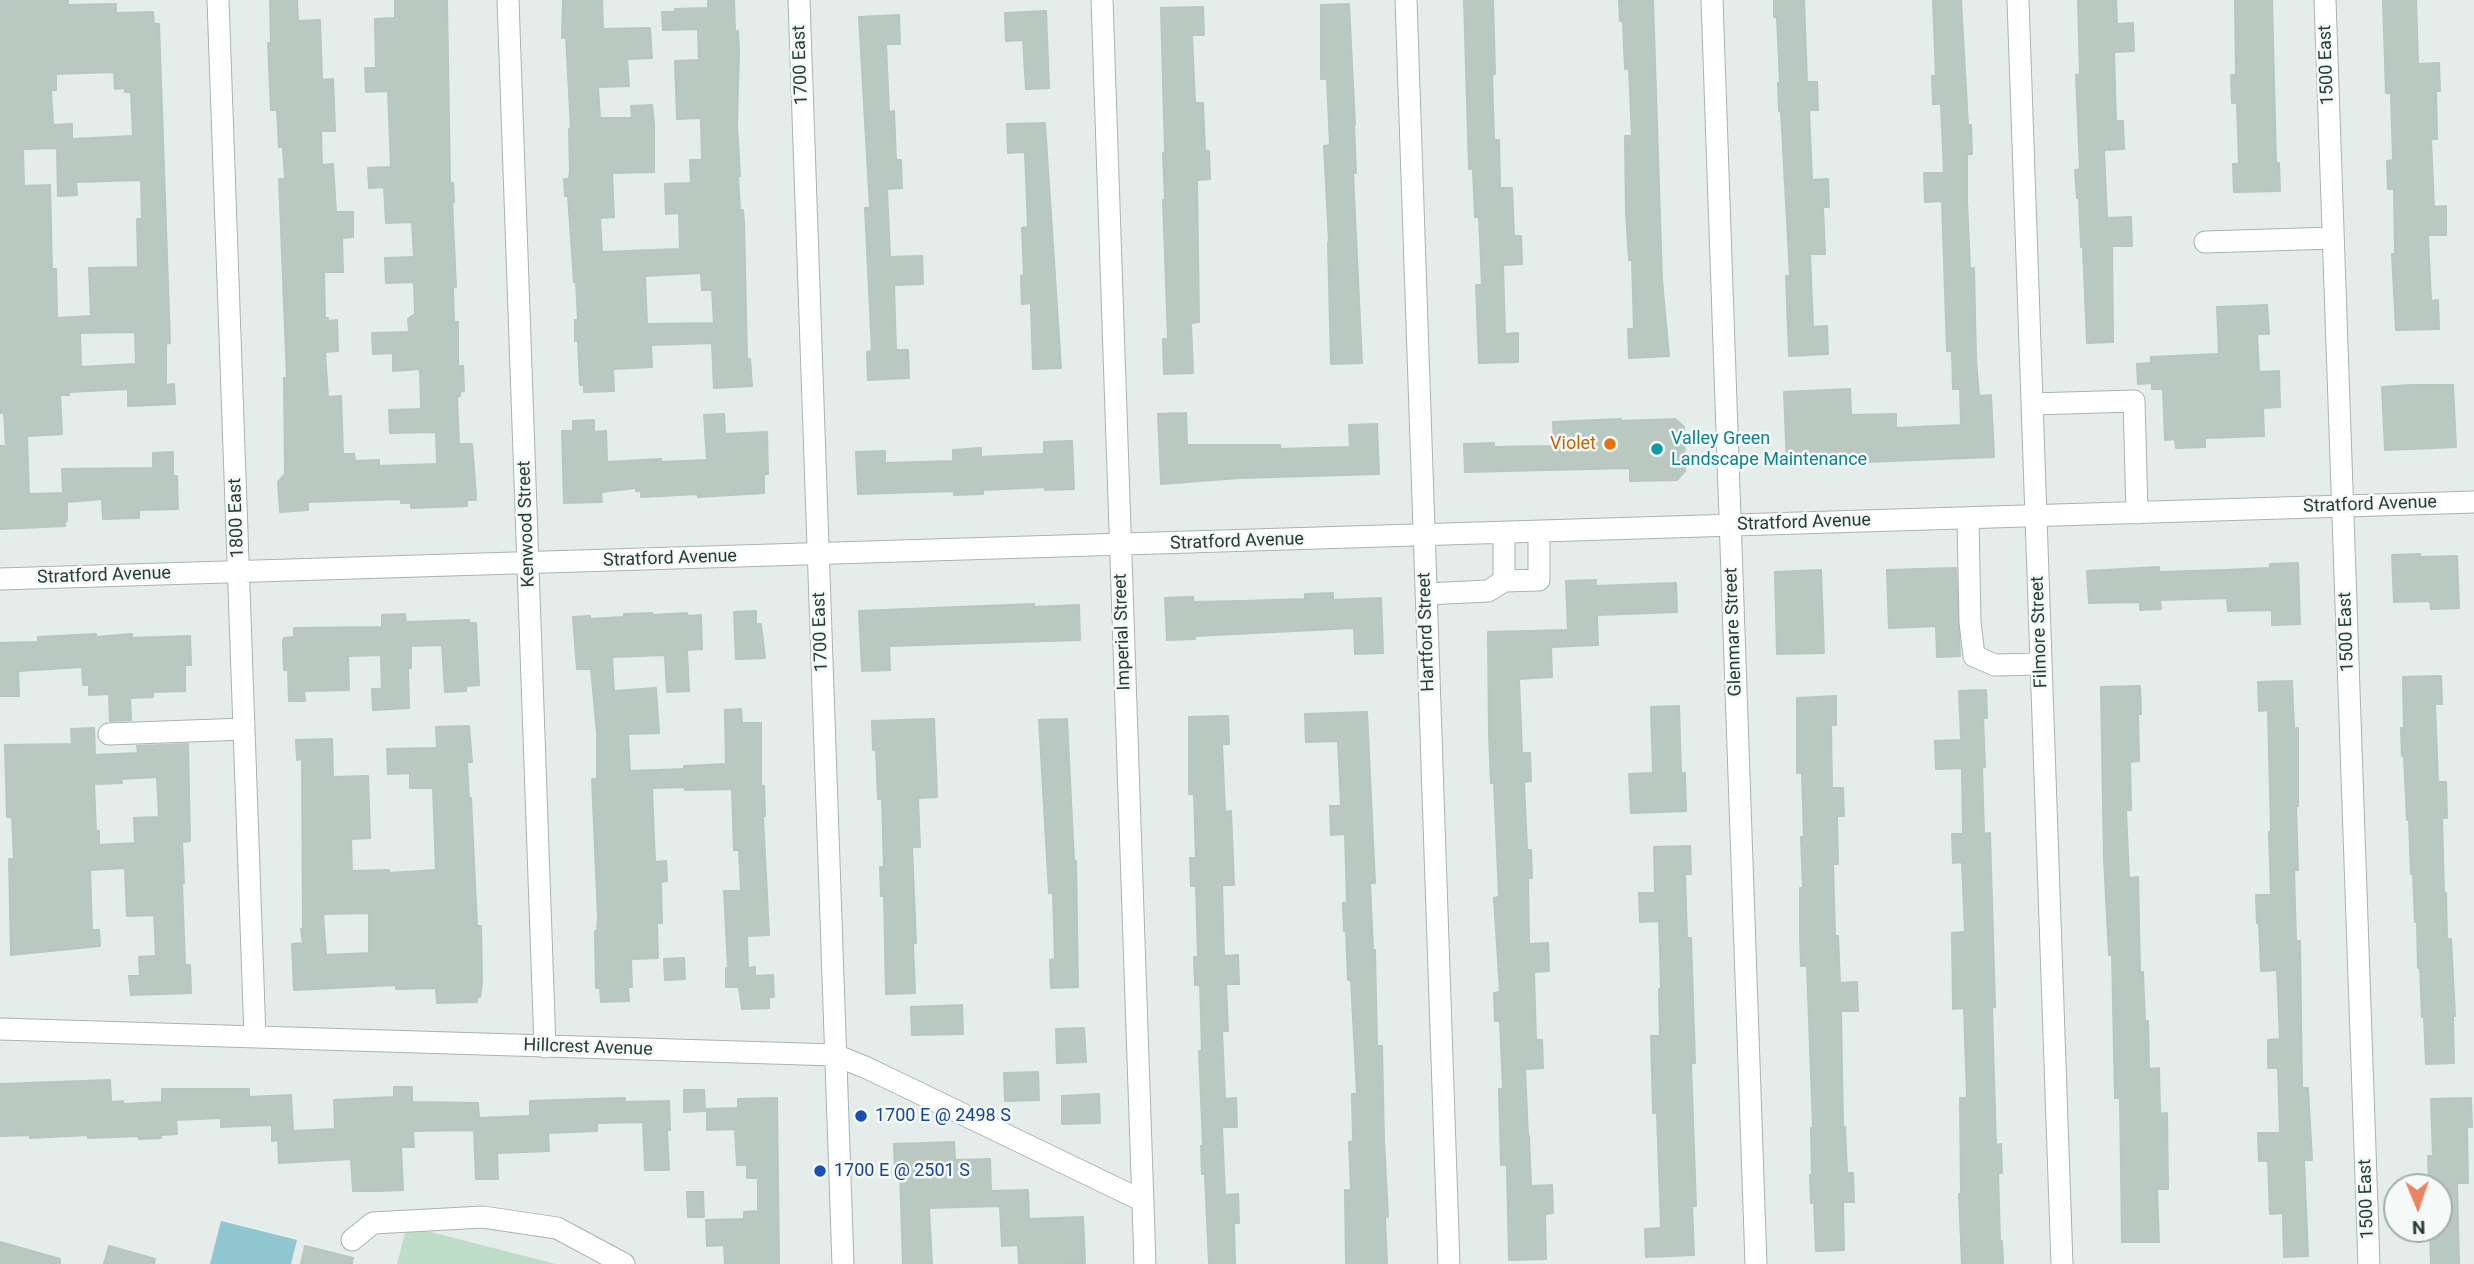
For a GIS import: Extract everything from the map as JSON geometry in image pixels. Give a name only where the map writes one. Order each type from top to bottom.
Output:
[{"type":"street","name":"1800 East","points":[[218,0],[256,1037]]},
{"type":"street","name":"Kenwood Street","points":[[508,0],[545,1047]]},
{"type":"street","name":"1700 East","points":[[799,0],[843,1264]]},
{"type":"street","name":"Imperial Street","points":[[1102,0],[1145,1264]]},
{"type":"street","name":"Hartford Street","points":[[1406,0],[1449,1264]]},
{"type":"street","name":"Glenmare Street","points":[[1712,0],[1756,1264]]},
{"type":"street","name":"Filmore Street","points":[[2018,0],[2062,1264]]},
{"type":"street","name":"1500 East","points":[[2325,0],[2369,1264]]},
{"type":"street","points":[[2206,242],[2333,238]]},
{"type":"street","points":[[2032,404],[2134,401],[2137,513]]},
{"type":"street","name":"Stratford Avenue","points":[[0,579],[2474,502]]},
{"type":"street","points":[[1968,518],[1970,622],[1974,656],[1995,665],[2041,664]]},
{"type":"street","points":[[1426,594],[1488,591],[1504,581],[1539,580],[1539,532]]},
{"type":"street","points":[[1504,533],[1504,581]]},
{"type":"street","points":[[109,734],[244,729]]},
{"type":"street","name":"Hillcrest Avenue","points":[[0,1028],[835,1055],[880,1074],[1143,1201]]},
{"type":"street","points":[[352,1240],[373,1223],[483,1217],[557,1228],[624,1264]]},
{"type":"green space","points":[[407,1226],[556,1264],[397,1264]]},
{"type":"water","points":[[221,1221],[297,1240],[291,1264],[210,1264]]},
{"type":"building","points":[[0,0],[68,0],[68,5],[116,4],[116,13],[153,12],[154,24],[159,24],[170,343],[166,344],[166,385],[174,384],[175,404],[128,406],[128,389],[69,392],[69,395],[60,395],[62,434],[27,436],[29,494],[63,493],[62,469],[153,468],[153,453],[173,452],[178,509],[139,510],[139,518],[103,519],[102,499],[67,502],[65,526],[0,529],[0,446],[6,446],[4,413],[0,413]],"holes":[[[114,72],[115,89],[125,88],[125,92],[131,92],[133,136],[72,139],[72,124],[53,125],[51,90],[56,90],[56,74]],[[57,148],[58,196],[77,195],[76,182],[141,180],[142,219],[137,219],[138,267],[89,268],[91,316],[57,318],[56,269],[52,269],[50,185],[24,186],[23,149]],[[135,332],[136,364],[81,367],[80,333]]]},
{"type":"building","points":[[270,0],[297,0],[298,21],[320,20],[322,80],[333,79],[335,131],[321,131],[322,165],[333,164],[336,212],[353,212],[353,237],[342,238],[343,272],[324,272],[325,318],[328,318],[328,321],[337,320],[338,351],[325,352],[328,397],[341,396],[343,454],[354,454],[355,461],[379,460],[379,466],[437,464],[436,432],[390,433],[389,410],[421,409],[420,369],[393,371],[393,353],[373,354],[372,333],[409,332],[408,319],[415,314],[414,282],[386,283],[385,258],[414,257],[412,222],[386,223],[384,187],[369,188],[368,168],[391,167],[388,91],[366,92],[365,68],[376,68],[375,19],[395,18],[395,0],[447,0],[450,183],[453,183],[456,287],[453,287],[454,322],[458,322],[458,366],[463,366],[464,391],[457,397],[459,444],[472,444],[476,495],[476,500],[467,500],[467,506],[411,508],[411,503],[401,503],[401,499],[308,502],[308,510],[280,512],[278,482],[285,474],[284,378],[287,378],[279,179],[285,179],[283,147],[279,147],[277,110],[271,110],[268,43],[271,43]]},
{"type":"building","points":[[563,0],[602,0],[603,29],[650,28],[652,58],[627,59],[629,86],[598,87],[600,118],[632,118],[631,106],[652,105],[654,124],[654,172],[612,173],[614,217],[600,218],[602,252],[680,249],[679,213],[666,214],[665,184],[691,183],[690,160],[702,160],[701,118],[677,119],[675,61],[699,60],[698,29],[663,30],[662,12],[708,8],[708,0],[734,0],[735,32],[738,31],[739,50],[738,176],[740,210],[743,210],[744,222],[747,359],[750,359],[752,386],[714,388],[712,343],[651,345],[652,367],[613,369],[614,391],[584,392],[584,385],[580,385],[578,341],[575,341],[575,320],[578,320],[576,282],[564,179],[569,179],[571,129],[566,37],[562,38]],"holes":[[[701,273],[702,290],[712,290],[714,323],[647,324],[645,276]]]},
{"type":"building","points":[[1464,0],[1493,0],[1494,140],[1499,140],[1500,188],[1512,188],[1514,236],[1521,236],[1522,264],[1503,265],[1505,334],[1518,333],[1518,362],[1479,363],[1476,285],[1482,285],[1479,217],[1475,217],[1473,169],[1469,169]]},
{"type":"building","points":[[1619,0],[1653,0],[1662,280],[1669,356],[1629,358],[1628,329],[1634,329],[1632,260],[1629,260],[1626,213],[1625,136],[1632,136],[1629,68],[1625,69],[1623,21],[1620,21]]},
{"type":"building","points":[[1774,0],[1804,0],[1807,82],[1817,82],[1818,110],[1809,110],[1812,180],[1828,179],[1829,207],[1823,207],[1825,254],[1810,254],[1813,327],[1827,326],[1828,354],[1789,356],[1786,276],[1790,276]]},
{"type":"building","points":[[1933,0],[1961,0],[1968,125],[1971,125],[1972,154],[1967,154],[1967,200],[1970,269],[1974,268],[1976,360],[1979,396],[1991,395],[1994,457],[1787,465],[1784,392],[1850,389],[1851,415],[1896,414],[1896,428],[1961,425],[1960,389],[1953,389],[1952,351],[1947,351],[1942,201],[1925,202],[1924,173],[1944,173],[1941,104],[1933,104],[1932,76],[1936,76]]},
{"type":"building","points":[[2078,0],[2116,0],[2117,24],[2133,23],[2134,51],[2114,52],[2116,121],[2123,121],[2124,149],[2104,150],[2107,218],[2131,217],[2132,246],[2112,246],[2113,342],[2087,343],[2083,247],[2075,170],[2080,169],[2076,75],[2080,74]]},
{"type":"building","points":[[2235,0],[2272,0],[2276,163],[2279,163],[2280,191],[2234,192],[2233,164],[2239,164],[2237,103],[2232,103],[2231,75],[2236,75]]},
{"type":"building","points":[[2383,0],[2416,0],[2418,64],[2439,63],[2440,91],[2436,91],[2437,139],[2431,139],[2434,207],[2446,206],[2446,235],[2428,235],[2431,301],[2438,300],[2439,329],[2396,330],[2392,254],[2395,254],[2394,189],[2388,189],[2387,161],[2393,160],[2391,93],[2386,93]]},
{"type":"building","points":[[1349,4],[1355,125],[1356,173],[1353,173],[1362,363],[1331,364],[1324,146],[1330,145],[1327,79],[1321,79],[1321,5]]},
{"type":"building","points":[[1203,7],[1204,35],[1192,35],[1195,103],[1203,103],[1205,151],[1209,151],[1210,179],[1197,180],[1199,322],[1191,323],[1193,373],[1164,374],[1163,339],[1168,339],[1161,8]]},
{"type":"building","points":[[1046,11],[1049,88],[1026,89],[1023,40],[1006,41],[1005,13]]},
{"type":"building","points":[[899,15],[900,44],[886,44],[889,112],[894,111],[896,160],[901,160],[902,188],[887,189],[890,257],[922,256],[923,284],[894,285],[896,350],[908,350],[909,378],[868,380],[867,352],[872,351],[865,208],[870,208],[859,17]]},
{"type":"building","points":[[1045,123],[1061,368],[1033,369],[1031,303],[1022,304],[1022,228],[1028,227],[1025,152],[1008,153],[1007,124]]},
{"type":"building","points":[[2267,305],[2269,334],[2257,334],[2259,372],[2279,371],[2280,407],[2263,408],[2264,436],[2205,438],[2205,447],[2176,448],[2175,439],[2165,440],[2163,389],[2152,389],[2152,383],[2138,384],[2137,364],[2151,363],[2151,357],[2219,354],[2217,307]]},
{"type":"building","points":[[2453,385],[2456,447],[2385,450],[2382,387]]},
{"type":"building","points":[[1186,413],[1187,445],[1280,445],[1280,449],[1350,447],[1349,425],[1377,424],[1379,474],[1239,478],[1161,484],[1158,414]]},
{"type":"building","points":[[724,414],[725,434],[767,432],[768,474],[764,474],[764,493],[641,497],[641,491],[636,491],[636,488],[601,492],[602,502],[564,503],[562,431],[573,431],[573,421],[594,420],[594,432],[606,431],[607,462],[707,460],[704,415]]},
{"type":"building","points":[[1675,419],[1684,427],[1685,471],[1677,480],[1630,481],[1630,468],[1465,472],[1464,444],[1494,443],[1494,447],[1554,446],[1553,422]]},
{"type":"building","points":[[1072,441],[1074,489],[1045,490],[1045,487],[983,490],[983,494],[954,495],[954,491],[858,494],[856,452],[885,451],[885,463],[953,461],[953,450],[981,448],[981,457],[1044,454],[1044,442]]},
{"type":"building","points":[[2420,554],[2420,557],[2457,556],[2459,608],[2431,609],[2430,601],[2394,602],[2392,555]]},
{"type":"building","points":[[2298,563],[2300,624],[2272,625],[2272,610],[2228,611],[2227,598],[2160,600],[2161,609],[2140,610],[2140,602],[2089,603],[2087,571],[2159,567],[2159,572],[2226,570],[2270,568],[2270,564]]},
{"type":"building","points":[[1956,568],[1960,656],[1937,657],[1936,626],[1889,628],[1887,570]]},
{"type":"building","points":[[1821,570],[1824,653],[1777,654],[1775,572]]},
{"type":"building","points":[[1596,580],[1596,586],[1676,583],[1677,612],[1597,615],[1598,645],[1551,647],[1552,677],[1519,679],[1522,753],[1530,753],[1531,781],[1524,782],[1527,850],[1531,850],[1532,878],[1528,878],[1529,944],[1548,943],[1549,971],[1534,972],[1536,1040],[1542,1040],[1543,1068],[1525,1069],[1531,1186],[1552,1185],[1553,1213],[1545,1214],[1546,1259],[1509,1260],[1507,1165],[1501,1165],[1499,1089],[1503,1089],[1500,1021],[1495,1021],[1494,993],[1500,992],[1494,898],[1499,897],[1489,735],[1488,632],[1568,630],[1566,581]]},
{"type":"building","points":[[1333,593],[1333,600],[1381,598],[1383,653],[1355,654],[1354,628],[1195,636],[1195,639],[1167,640],[1165,598],[1193,597],[1193,602],[1244,601],[1305,599],[1305,594]]},
{"type":"building","points":[[1034,604],[1034,607],[1079,605],[1080,640],[889,646],[890,670],[862,671],[859,611]]},
{"type":"building","points":[[756,611],[756,624],[761,624],[765,658],[736,659],[734,612]]},
{"type":"building","points":[[652,613],[701,615],[702,649],[687,650],[689,691],[667,692],[665,655],[612,657],[614,691],[656,688],[659,733],[628,734],[630,771],[726,764],[725,710],[741,709],[742,723],[761,723],[761,786],[764,786],[769,935],[747,936],[748,968],[755,967],[755,976],[773,975],[774,997],[769,997],[769,1008],[742,1009],[739,987],[726,987],[728,968],[724,891],[741,891],[739,850],[734,850],[732,789],[652,788],[655,862],[666,861],[667,881],[661,882],[662,923],[657,923],[658,958],[631,959],[632,987],[628,987],[629,1001],[601,1002],[600,988],[596,988],[595,931],[598,918],[592,779],[597,779],[597,733],[591,669],[577,669],[573,617],[590,616],[590,619]]},
{"type":"building","points":[[405,614],[406,622],[469,620],[469,623],[476,623],[479,685],[466,686],[466,691],[445,692],[442,645],[411,646],[411,668],[408,668],[409,708],[373,710],[372,689],[382,689],[381,655],[348,656],[349,690],[304,691],[305,701],[289,701],[283,641],[284,638],[294,637],[294,628],[382,627],[382,615]]},
{"type":"building","points":[[96,634],[96,637],[132,634],[132,638],[190,636],[191,665],[185,665],[185,691],[153,692],[153,697],[130,698],[131,720],[110,721],[109,694],[89,695],[89,685],[83,685],[82,667],[18,671],[19,696],[0,696],[0,643],[38,642],[38,637]]},
{"type":"building","points":[[2441,676],[2442,704],[2435,704],[2438,782],[2446,782],[2447,818],[2442,818],[2444,893],[2447,939],[2451,939],[2455,1016],[2454,1063],[2426,1064],[2401,728],[2404,728],[2403,677]]},
{"type":"building","points":[[2292,681],[2294,729],[2298,728],[2298,870],[2294,870],[2296,941],[2300,941],[2302,1088],[2308,1088],[2312,1160],[2304,1160],[2308,1256],[2284,1257],[2283,1213],[2270,1214],[2268,1161],[2259,1161],[2258,1133],[2280,1133],[2278,1068],[2268,1068],[2268,1040],[2280,1039],[2277,970],[2261,971],[2257,923],[2256,895],[2271,895],[2268,710],[2259,711],[2258,682]]},
{"type":"building","points":[[2140,686],[2139,761],[2130,762],[2131,810],[2126,810],[2129,878],[2138,877],[2140,972],[2143,972],[2145,1021],[2148,1021],[2149,1069],[2159,1068],[2160,1114],[2167,1113],[2168,1189],[2157,1189],[2159,1242],[2122,1242],[2120,1098],[2115,1098],[2112,955],[2109,955],[2104,859],[2101,687]]},
{"type":"building","points":[[1986,690],[1987,718],[1983,718],[1985,767],[1982,767],[1984,834],[1990,833],[1996,1145],[2001,1144],[2002,1173],[1998,1173],[2003,1264],[1962,1264],[1959,1194],[1960,1098],[1967,1098],[1964,1008],[1953,1009],[1952,933],[1965,932],[1962,862],[1953,863],[1952,834],[1963,834],[1962,768],[1936,769],[1935,741],[1961,740],[1959,691]]},
{"type":"building","points":[[1836,696],[1836,725],[1831,725],[1832,788],[1843,788],[1844,816],[1837,816],[1838,864],[1833,864],[1835,936],[1838,936],[1840,983],[1857,982],[1858,1011],[1841,1011],[1843,1127],[1847,1173],[1853,1173],[1854,1202],[1843,1202],[1844,1250],[1816,1251],[1810,1175],[1813,1128],[1807,966],[1801,966],[1800,938],[1800,888],[1803,888],[1801,837],[1804,837],[1802,773],[1797,773],[1797,698]]},
{"type":"building","points":[[1679,706],[1681,773],[1685,773],[1686,811],[1631,813],[1629,774],[1653,773],[1651,707]]},
{"type":"building","points":[[1367,712],[1375,883],[1370,883],[1375,950],[1377,1046],[1382,1046],[1387,1264],[1346,1264],[1345,1190],[1351,1190],[1349,1142],[1353,1141],[1352,1094],[1357,1094],[1351,979],[1348,980],[1344,931],[1343,903],[1347,903],[1345,834],[1331,835],[1330,806],[1341,806],[1338,741],[1306,742],[1305,714]]},
{"type":"building","points":[[1228,716],[1229,744],[1222,744],[1225,812],[1231,811],[1234,885],[1222,885],[1224,956],[1238,955],[1239,984],[1226,984],[1228,1031],[1222,1031],[1225,1099],[1236,1098],[1237,1127],[1222,1127],[1225,1195],[1238,1194],[1239,1223],[1234,1223],[1235,1264],[1209,1264],[1201,1146],[1200,985],[1195,985],[1194,957],[1198,957],[1196,886],[1191,886],[1190,858],[1196,858],[1194,794],[1189,794],[1189,717]]},
{"type":"building","points":[[934,719],[937,797],[918,798],[920,847],[912,847],[915,993],[886,994],[884,896],[881,896],[880,867],[884,867],[882,799],[878,799],[872,721]]},
{"type":"building","points":[[1067,719],[1076,861],[1078,987],[1051,988],[1050,960],[1055,959],[1053,893],[1049,893],[1039,720]]},
{"type":"building","points":[[469,726],[472,762],[467,762],[469,799],[471,798],[477,926],[481,926],[480,997],[477,997],[477,1002],[437,1003],[436,988],[396,989],[396,985],[294,990],[292,944],[303,943],[302,759],[297,760],[296,740],[332,739],[333,777],[368,776],[370,838],[351,839],[352,871],[389,870],[389,873],[436,870],[433,788],[410,788],[410,773],[388,774],[387,749],[437,748],[436,727]],"holes":[[[369,913],[369,953],[326,955],[323,914]]]},
{"type":"building","points":[[94,728],[95,755],[138,753],[137,746],[188,744],[190,841],[182,842],[182,883],[185,965],[190,965],[191,993],[131,995],[129,976],[140,976],[139,957],[156,956],[154,915],[127,916],[125,868],[90,870],[92,930],[99,930],[100,946],[11,955],[9,859],[14,859],[12,817],[7,817],[5,745],[72,744],[71,729]],"holes":[[[157,777],[159,817],[134,818],[135,843],[99,845],[94,784]]]},
{"type":"building","points":[[1690,846],[1691,874],[1685,874],[1687,938],[1691,938],[1695,1063],[1691,1063],[1696,1206],[1692,1206],[1694,1255],[1646,1257],[1645,1229],[1661,1228],[1651,1036],[1660,1036],[1661,989],[1659,921],[1640,922],[1639,893],[1655,893],[1654,847]]},
{"type":"building","points":[[684,958],[685,979],[665,980],[664,959]]},
{"type":"building","points":[[962,1005],[963,1034],[912,1035],[911,1007]]},
{"type":"building","points":[[1084,1028],[1086,1062],[1057,1063],[1056,1029]]},
{"type":"building","points":[[1038,1072],[1039,1100],[1005,1101],[1004,1073]]},
{"type":"building","points":[[110,1080],[111,1102],[123,1101],[123,1104],[162,1102],[162,1089],[249,1089],[249,1097],[291,1095],[293,1131],[335,1129],[334,1100],[394,1097],[394,1087],[412,1087],[412,1102],[478,1103],[479,1118],[530,1116],[530,1101],[625,1098],[625,1102],[669,1101],[669,1170],[645,1170],[643,1122],[597,1123],[597,1131],[548,1133],[549,1151],[497,1153],[498,1179],[476,1179],[474,1130],[413,1131],[414,1147],[401,1147],[403,1190],[376,1191],[353,1191],[351,1159],[279,1163],[278,1140],[272,1141],[272,1125],[221,1127],[221,1118],[176,1120],[177,1134],[161,1135],[161,1138],[0,1136],[0,1084]]},
{"type":"building","points":[[684,1090],[704,1090],[705,1111],[684,1112]]},
{"type":"building","points":[[1099,1094],[1100,1123],[1062,1124],[1062,1096]]},
{"type":"building","points":[[777,1098],[779,1264],[725,1264],[724,1245],[707,1246],[706,1220],[744,1219],[744,1212],[758,1211],[758,1178],[747,1178],[747,1165],[737,1165],[735,1129],[707,1130],[707,1109],[738,1108],[738,1099]]},
{"type":"building","points":[[2471,1098],[2472,1127],[2467,1127],[2468,1183],[2457,1183],[2459,1264],[2431,1264],[2430,1243],[2453,1243],[2453,1173],[2429,1173],[2428,1156],[2433,1156],[2431,1099]]},
{"type":"building","points":[[954,1142],[955,1160],[990,1159],[991,1191],[1028,1190],[1029,1219],[1083,1217],[1085,1263],[1019,1264],[1018,1245],[1002,1246],[1000,1206],[929,1208],[932,1264],[903,1264],[900,1172],[895,1172],[894,1144]]},
{"type":"building","points":[[687,1192],[703,1192],[704,1217],[688,1217]]},
{"type":"building","points":[[0,1242],[60,1259],[60,1264],[0,1264]]},
{"type":"building","points":[[109,1246],[155,1259],[154,1264],[104,1264]]},
{"type":"building","points":[[305,1246],[353,1258],[352,1264],[301,1264]]},
{"type":"place","name":"Violet","points":[[1610,444]]},
{"type":"place","name":"Valley Green Landscape Maintenance","points":[[1657,449]]},
{"type":"place","name":"1700 E @ 2498 S","points":[[861,1116]]},
{"type":"place","name":"1700 E @ 2501 S","points":[[820,1171]]}]
